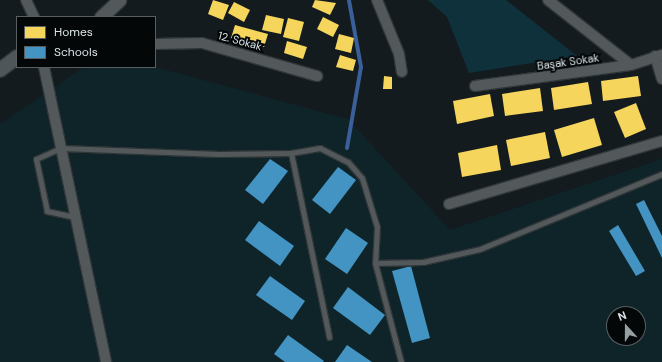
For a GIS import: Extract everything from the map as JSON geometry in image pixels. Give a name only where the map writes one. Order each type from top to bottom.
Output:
[{"type":"main road","points":[[0,70],[16,58]]},
{"type":"street","points":[[26,0],[34,16]]},
{"type":"street","points":[[102,16],[119,0]]},
{"type":"street","points":[[377,0],[399,54],[402,72]]},
{"type":"street","points":[[548,0],[631,65]]},
{"type":"street","name":"12. Sokak","points":[[156,44],[202,43],[317,76]]},
{"type":"street","points":[[659,55],[662,79]]},
{"type":"street","name":"Başak Sokak","points":[[475,86],[631,65],[659,55]]},
{"type":"street","points":[[44,68],[106,362]]},
{"type":"street","points":[[449,204],[662,141]]},
{"type":"lane","points":[[76,218],[47,211],[36,159],[61,148],[291,153],[320,148],[348,162],[362,178],[377,227],[375,263],[401,362]]},
{"type":"lane","points":[[291,153],[329,337]]},
{"type":"lane","points":[[375,263],[423,262],[480,249],[662,174]]},
{"type":"shaded area","points":[[428,0],[506,0],[577,56],[469,73],[447,17]]},
{"type":"shaded area","points":[[156,67],[348,119],[450,230],[662,159],[662,362],[0,362],[0,124],[83,68]]},
{"type":"building: Homes","points":[[213,0],[229,5],[223,20],[208,14]]},
{"type":"building: Homes","points":[[315,0],[336,3],[330,15],[312,7]]},
{"type":"building: Homes","points":[[234,2],[250,10],[244,22],[228,13]]},
{"type":"building: Homes","points":[[266,15],[284,19],[281,34],[262,30]]},
{"type":"building: Homes","points":[[323,17],[339,25],[333,37],[317,29]]},
{"type":"building: Homes","points":[[288,18],[304,22],[299,41],[283,37]]},
{"type":"building: Homes","points":[[235,25],[268,34],[264,47],[231,38]]},
{"type":"building: Homes","points":[[339,34],[354,38],[351,53],[335,49]]},
{"type":"building: Homes","points":[[287,41],[307,47],[303,59],[284,53]]},
{"type":"building: Homes","points":[[340,55],[356,60],[353,71],[336,67]]},
{"type":"building: Homes","points":[[384,76],[392,77],[392,89],[383,89]]},
{"type":"building: Homes","points":[[638,76],[641,96],[603,101],[601,81]]},
{"type":"building: Homes","points":[[588,82],[592,104],[554,110],[551,88]]},
{"type":"building: Homes","points":[[540,88],[543,111],[505,116],[502,94]]},
{"type":"building: Homes","points":[[490,94],[494,116],[457,124],[453,101]]},
{"type":"building: Homes","points":[[636,103],[646,129],[625,138],[614,112]]},
{"type":"building: Homes","points":[[594,118],[602,145],[562,157],[554,130]]},
{"type":"building: Homes","points":[[545,132],[550,158],[511,166],[506,140]]},
{"type":"building: Homes","points":[[497,145],[501,170],[462,177],[458,153]]},
{"type":"building: Schools","points":[[270,159],[288,171],[263,204],[245,190]]},
{"type":"building: Schools","points":[[338,167],[356,180],[330,214],[312,200]]},
{"type":"building: Schools","points":[[644,200],[662,236],[662,258],[636,204]]},
{"type":"building: Schools","points":[[259,221],[294,246],[280,266],[245,240]]},
{"type":"building: Schools","points":[[618,225],[645,271],[636,276],[609,231]]},
{"type":"building: Schools","points":[[346,228],[368,243],[347,274],[325,259]]},
{"type":"building: Schools","points":[[411,266],[430,338],[412,343],[392,271]]},
{"type":"building: Schools","points":[[270,276],[305,301],[292,320],[256,295]]},
{"type":"building: Schools","points":[[348,287],[385,315],[370,335],[333,308]]},
{"type":"building: Schools","points":[[288,335],[324,361],[285,362],[274,354]]},
{"type":"building: Schools","points":[[347,345],[372,362],[335,362]]},
{"type":"waterway","points":[[347,148],[361,67],[349,0]]}]
